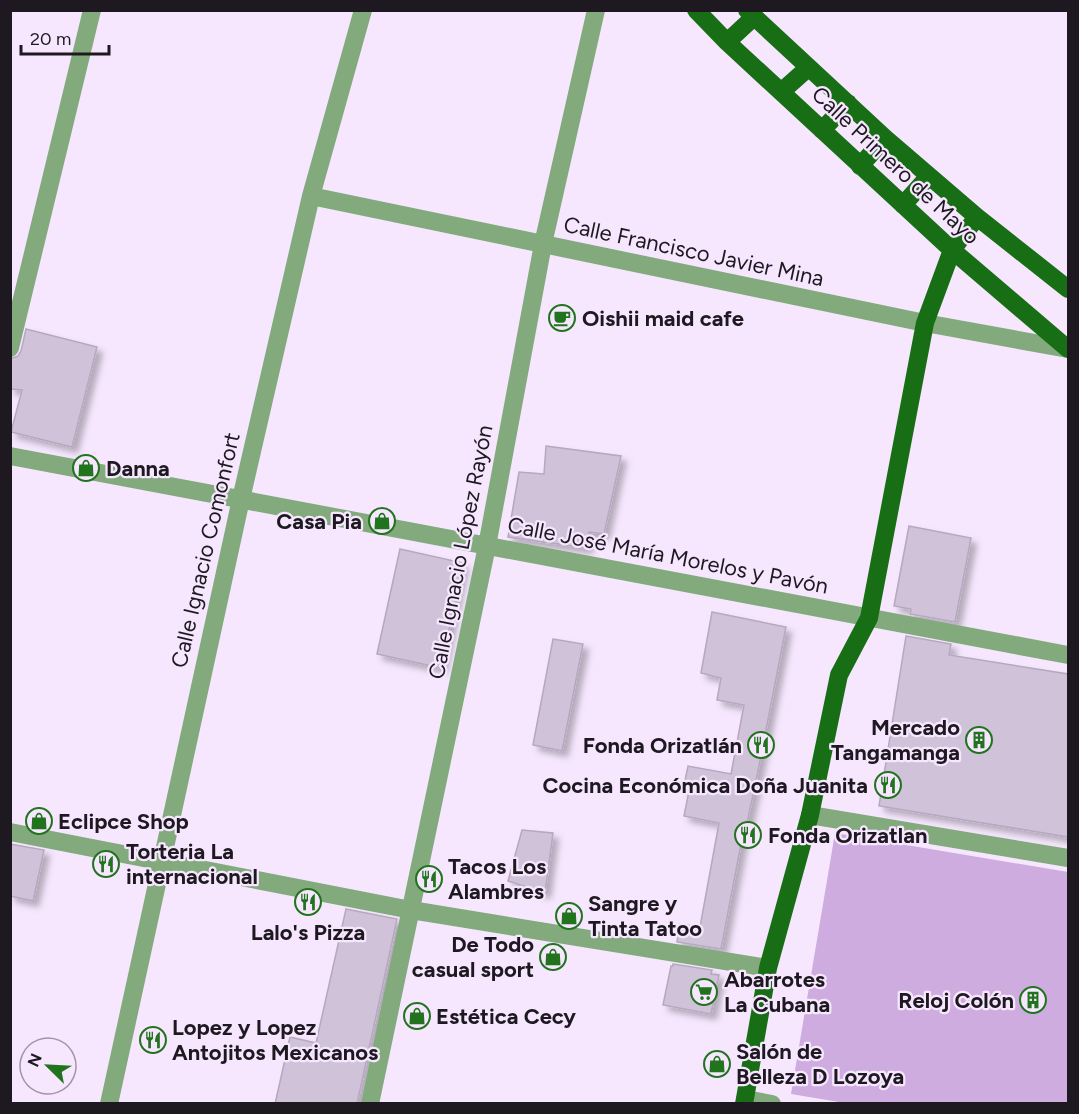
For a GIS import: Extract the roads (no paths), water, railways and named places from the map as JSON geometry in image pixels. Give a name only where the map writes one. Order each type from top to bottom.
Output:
[{"type":"main road","name":"Calle Primero de Mayo","points":[[696,10],[727,42],[952,250],[1068,349]]},
{"type":"main road","name":"Calle Primero de Mayo","points":[[751,14],[885,138],[977,217],[1068,289]]},
{"type":"main road","points":[[727,42],[751,14]]},
{"type":"main road","points":[[781,92],[808,68]]},
{"type":"main road","points":[[822,130],[848,103]]},
{"type":"main road","points":[[860,166],[885,138]]},
{"type":"main road","points":[[903,205],[929,176]]},
{"type":"main road","points":[[744,1101],[768,968],[810,815],[839,675],[869,618],[925,323],[952,250],[977,217]]},
{"type":"street","points":[[10,348],[92,10]]},
{"type":"street","name":"Calle Ignacio Comonfort","points":[[109,1104],[241,500],[312,196],[363,10]]},
{"type":"street","name":"Calle Ignacio López Rayón","points":[[370,1104],[487,546],[543,244],[596,10]]},
{"type":"street","name":"Calle Francisco Javier Mina","points":[[312,196],[925,323],[1068,349]]},
{"type":"street","name":"Calle José María Morelos y Pavón","points":[[10,456],[1068,655]]},
{"type":"street","points":[[810,815],[1068,858]]},
{"type":"street","points":[[10,832],[411,910],[768,968]]},
{"type":"street","points":[[744,1101],[772,1104]]},
{"type":"place","name":"Oishii maid cafe","points":[[562,318]]},
{"type":"place","name":"Danna","points":[[86,468]]},
{"type":"place","name":"Casa Pia","points":[[382,521]]},
{"type":"place","name":"Mercado Tangamanga","points":[[979,740]]},
{"type":"place","name":"Fonda Orizatlán","points":[[761,745]]},
{"type":"place","name":"Cocina Económica Doña Juanita","points":[[888,785]]},
{"type":"place","name":"Eclipce Shop","points":[[39,821]]},
{"type":"place","name":"Fonda Orizatlan","points":[[748,835]]},
{"type":"place","name":"Torteria La internacional","points":[[106,864]]},
{"type":"place","name":"Tacos Los Alambres","points":[[429,879]]},
{"type":"place","name":"Lalo's Pizza","points":[[308,902]]},
{"type":"place","name":"Sangre y Tinta Tatoo","points":[[569,916]]},
{"type":"place","name":"De Todo casual sport","points":[[553,957]]},
{"type":"place","name":"Abarrotes La Cubana","points":[[704,992]]},
{"type":"place","name":"Reloj Colón","points":[[1033,1000]]},
{"type":"place","name":"Estética Cecy","points":[[417,1016]]},
{"type":"place","name":"Lopez y Lopez Antojitos Mexicanos","points":[[153,1040]]},
{"type":"place","name":"Salón de Belleza D Lozoya","points":[[717,1064]]}]
